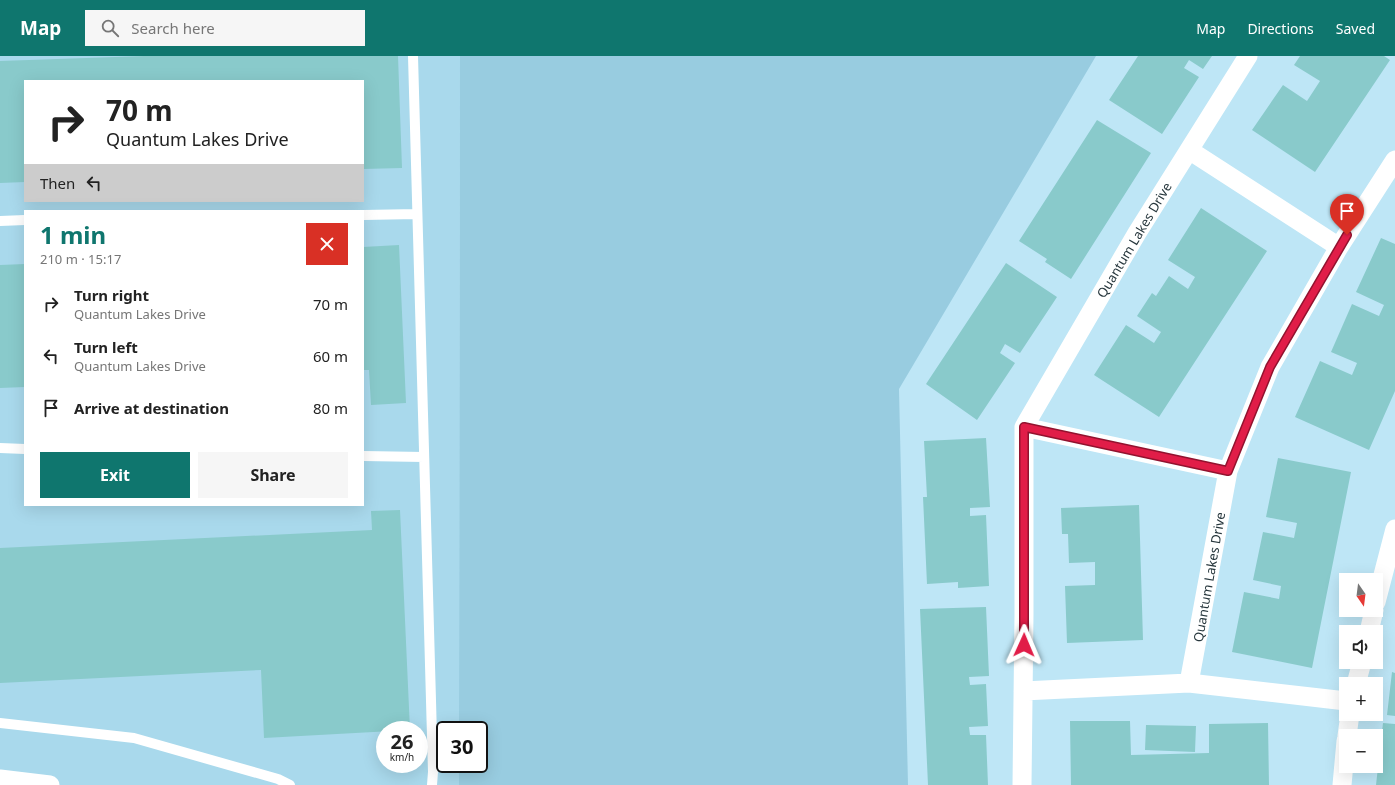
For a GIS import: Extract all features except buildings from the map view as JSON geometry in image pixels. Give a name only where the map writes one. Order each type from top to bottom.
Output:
[{"type":"street","name":"Quantum Lakes Drive","points":[[1024,427],[1137,233],[1248,56]]},
{"type":"street","points":[[1189,150],[1339,247]]},
{"type":"street","name":"Quantum Lakes Drive","points":[[1189,683],[1228,471],[1270,367],[1339,247],[1395,160]]},
{"type":"street","points":[[1022,785],[1024,427],[1228,471]]},
{"type":"street","points":[[1383,575],[1395,529]]},
{"type":"street","points":[[1023,691],[1189,683],[1339,700]]},
{"type":"street","points":[[1342,773],[1342,785]]},
{"type":"street","points":[[0,779],[50,785]]},
{"type":"lane","points":[[413,56],[433,772],[432,785]]},
{"type":"lane","points":[[364,215],[417,214]]},
{"type":"lane","points":[[0,221],[24,220]]},
{"type":"lane","points":[[0,448],[24,449]]},
{"type":"lane","points":[[364,456],[424,457]]},
{"type":"lane","points":[[0,723],[134,738],[278,779],[290,785]]},
{"type":"shaded area","points":[[0,56],[460,56],[459,721],[436,721],[436,773],[459,773],[459,785],[0,785]]},
{"type":"shaded area","points":[[460,56],[1096,56],[899,389],[908,785],[459,785],[459,773],[488,773],[488,721],[459,721]]},
{"type":"route","points":[[1024,645],[1024,427],[1228,471],[1270,367],[1347,235]]}]
